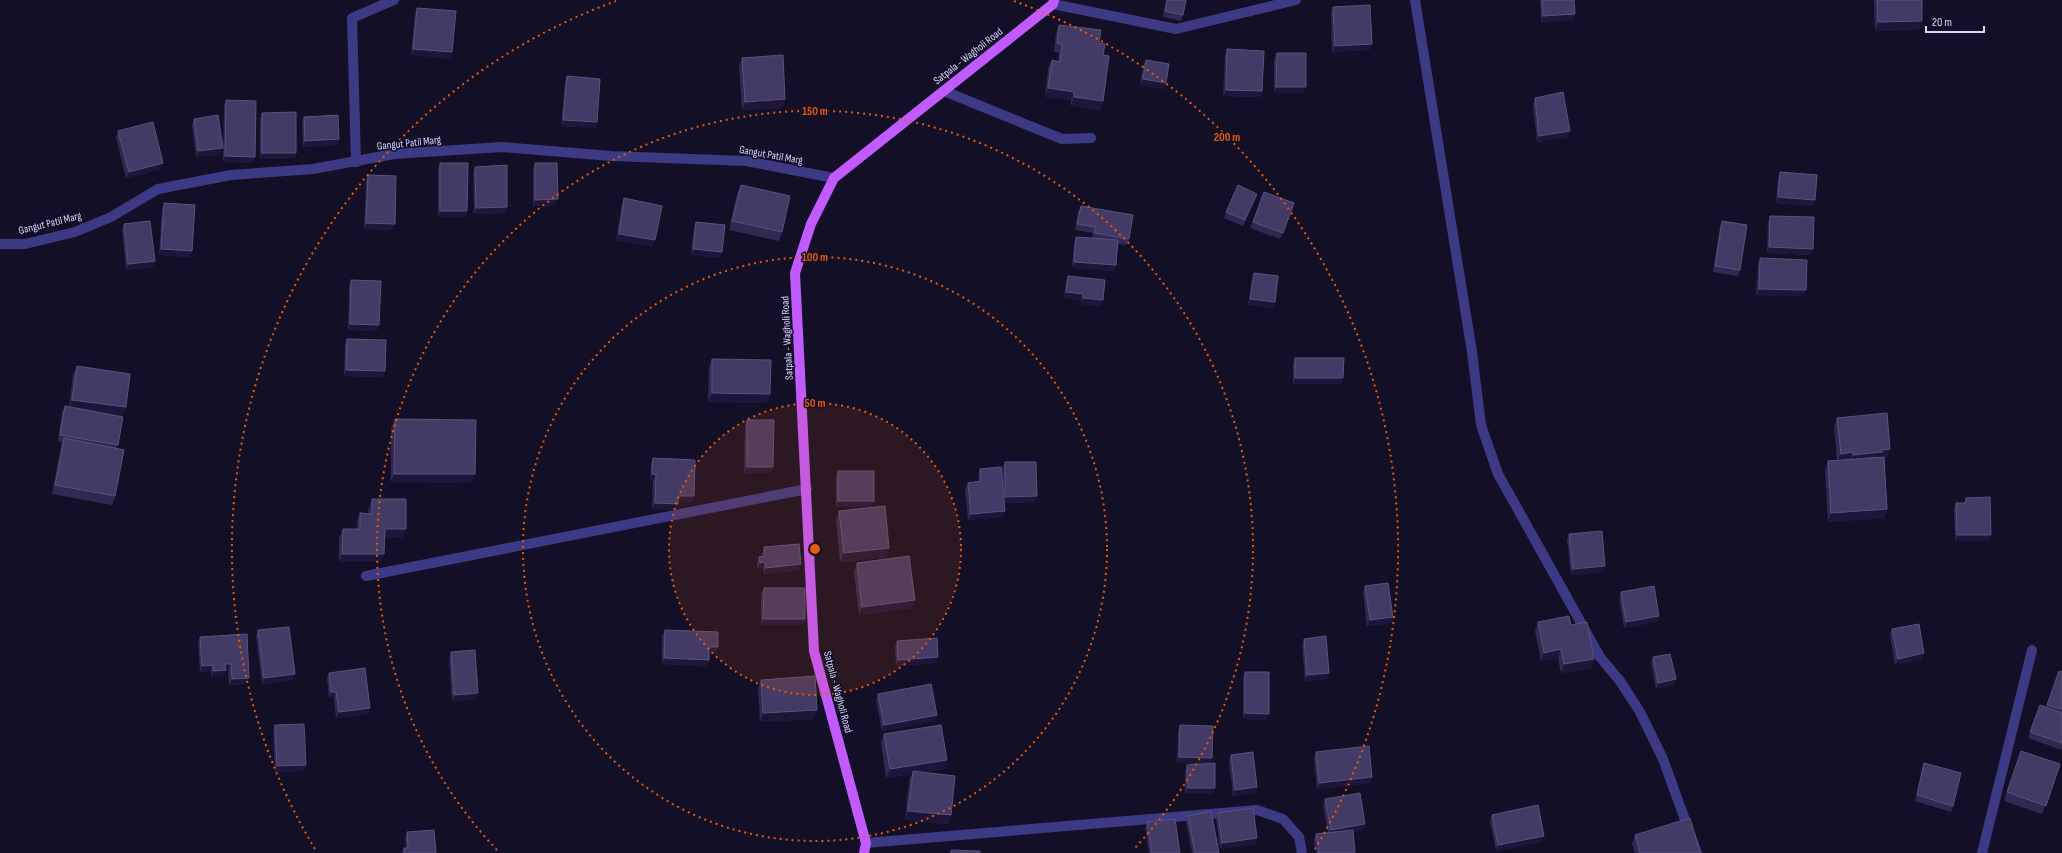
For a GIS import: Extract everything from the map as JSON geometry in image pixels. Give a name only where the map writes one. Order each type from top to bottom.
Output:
[{"type":"main road","name":"Satpala - Wagholi Road","points":[[864,853],[866,843],[814,651],[795,273],[811,224],[834,178],[1054,2]]},
{"type":"street","points":[[356,162],[352,18],[394,0]]},
{"type":"street","points":[[1054,2],[1176,29],[1296,0]]},
{"type":"street","points":[[1415,0],[1470,344],[1481,425],[1498,474],[1600,657],[1620,680],[1640,712],[1662,759],[1697,853]]},
{"type":"street","points":[[944,91],[1062,139],[1091,138]]},
{"type":"street","name":"Gangut Patil Marg","points":[[0,244],[25,244],[75,232],[111,217],[158,189],[231,175],[313,169],[394,154],[502,147],[611,156],[746,161],[834,178]]},
{"type":"street","points":[[366,576],[806,488]]},
{"type":"street","points":[[1982,853],[2032,650]]},
{"type":"street","points":[[866,843],[1257,810],[1283,819],[1299,837],[1302,853]]},
{"type":"building","points":[[1167,0],[1186,0],[1183,15],[1165,11]]},
{"type":"building","points":[[1542,0],[1574,0],[1575,14],[1543,16]]},
{"type":"building","points":[[1877,0],[1922,0],[1922,21],[1878,22]]},
{"type":"building","points":[[1370,5],[1372,44],[1335,46],[1333,7]]},
{"type":"building","points":[[417,8],[456,11],[452,52],[413,49]]},
{"type":"building","points":[[1059,25],[1101,30],[1099,43],[1105,44],[1103,55],[1109,56],[1103,101],[1074,97],[1074,92],[1048,88],[1052,60],[1060,62],[1062,44],[1057,43]]},
{"type":"building","points":[[1227,49],[1264,51],[1262,91],[1226,90]]},
{"type":"building","points":[[1277,53],[1306,53],[1306,87],[1276,87]]},
{"type":"building","points":[[783,55],[785,99],[745,102],[742,58]]},
{"type":"building","points":[[1146,60],[1169,64],[1166,83],[1143,79]]},
{"type":"building","points":[[567,76],[600,79],[597,122],[563,120]]},
{"type":"building","points":[[1563,92],[1570,131],[1539,136],[1535,98]]},
{"type":"building","points":[[226,100],[256,101],[255,157],[225,156]]},
{"type":"building","points":[[296,112],[296,153],[262,153],[262,113]]},
{"type":"building","points":[[218,115],[223,148],[198,151],[194,119]]},
{"type":"building","points":[[338,115],[339,139],[305,141],[304,117]]},
{"type":"building","points":[[153,122],[163,163],[129,172],[118,131]]},
{"type":"building","points":[[440,163],[468,163],[467,211],[440,211]]},
{"type":"building","points":[[535,163],[557,163],[558,199],[535,200]]},
{"type":"building","points":[[507,165],[507,207],[476,208],[475,167]]},
{"type":"building","points":[[1780,172],[1817,175],[1815,200],[1778,197]]},
{"type":"building","points":[[368,175],[396,176],[395,224],[366,223]]},
{"type":"building","points":[[741,185],[790,196],[782,232],[732,221]]},
{"type":"building","points":[[1238,185],[1257,194],[1245,220],[1226,212]]},
{"type":"building","points":[[1264,192],[1294,203],[1283,233],[1253,222]]},
{"type":"building","points":[[624,198],[662,206],[655,240],[619,234]]},
{"type":"building","points":[[164,203],[195,205],[192,251],[161,249]]},
{"type":"building","points":[[1081,206],[1133,215],[1129,239],[1094,233],[1096,227],[1077,224]]},
{"type":"building","points":[[1770,216],[1814,217],[1813,249],[1769,247]]},
{"type":"building","points":[[150,221],[155,261],[128,264],[124,224]]},
{"type":"building","points":[[1722,221],[1747,225],[1740,270],[1715,266]]},
{"type":"building","points":[[696,222],[725,225],[722,252],[693,249]]},
{"type":"building","points":[[1076,237],[1118,240],[1116,265],[1074,262]]},
{"type":"building","points":[[1760,258],[1807,260],[1806,290],[1759,289]]},
{"type":"building","points":[[1254,273],[1278,276],[1275,302],[1250,299]]},
{"type":"building","points":[[1068,276],[1105,280],[1103,300],[1083,298],[1083,294],[1066,292]]},
{"type":"building","points":[[351,280],[381,281],[379,325],[350,324]]},
{"type":"building","points":[[347,339],[386,340],[385,371],[346,370]]},
{"type":"building","points":[[1295,358],[1344,358],[1343,378],[1295,378]]},
{"type":"building","points":[[712,359],[771,360],[770,394],[712,393]]},
{"type":"building","points":[[77,366],[130,374],[126,407],[72,400]]},
{"type":"building","points":[[65,406],[123,417],[118,445],[60,435]]},
{"type":"building","points":[[1887,413],[1890,449],[1882,450],[1882,452],[1853,455],[1853,452],[1841,454],[1837,418]]},
{"type":"building","points":[[395,419],[476,420],[475,474],[394,474]]},
{"type":"building","points":[[747,420],[774,420],[773,467],[747,467]]},
{"type":"building","points":[[64,438],[124,450],[115,496],[55,485]]},
{"type":"building","points":[[1884,457],[1887,509],[1831,513],[1828,461]]},
{"type":"building","points":[[653,458],[695,460],[694,496],[678,496],[678,504],[655,503],[656,475],[652,474]]},
{"type":"building","points":[[1005,462],[1036,462],[1037,496],[1005,497]]},
{"type":"building","points":[[1001,467],[1005,511],[971,514],[968,483],[981,481],[980,469]]},
{"type":"building","points":[[838,471],[874,471],[874,501],[838,501]]},
{"type":"building","points":[[1990,497],[1991,535],[1957,535],[1956,503],[1966,503],[1966,498]]},
{"type":"building","points":[[372,499],[406,499],[406,529],[385,529],[384,554],[342,554],[343,529],[360,529],[360,513],[372,514]]},
{"type":"building","points":[[885,506],[889,548],[844,553],[839,511]]},
{"type":"building","points":[[1602,531],[1605,566],[1573,569],[1569,534]]},
{"type":"building","points":[[799,544],[801,564],[766,568],[765,562],[760,563],[759,557],[765,556],[764,547]]},
{"type":"building","points":[[909,556],[915,600],[862,607],[857,563]]},
{"type":"building","points":[[1388,583],[1393,617],[1370,620],[1365,586]]},
{"type":"building","points":[[1654,586],[1659,616],[1626,622],[1621,592]]},
{"type":"building","points":[[764,588],[805,588],[805,619],[763,619]]},
{"type":"building","points":[[1569,616],[1571,625],[1587,622],[1594,659],[1564,664],[1561,649],[1544,653],[1538,622]]},
{"type":"building","points":[[1919,624],[1924,653],[1898,659],[1892,629]]},
{"type":"building","points":[[289,627],[295,674],[264,678],[258,630]]},
{"type":"building","points":[[665,630],[718,632],[718,647],[709,647],[709,660],[664,658]]},
{"type":"building","points":[[247,634],[249,678],[232,679],[231,664],[225,664],[226,670],[213,671],[213,665],[202,666],[200,637]]},
{"type":"building","points":[[1326,636],[1329,673],[1307,675],[1304,639]]},
{"type":"building","points":[[937,638],[938,657],[898,660],[897,641]]},
{"type":"building","points":[[475,650],[478,693],[454,695],[451,652]]},
{"type":"building","points":[[1670,654],[1676,679],[1658,683],[1653,657]]},
{"type":"building","points":[[365,668],[370,708],[339,712],[336,692],[331,692],[329,673]]},
{"type":"building","points":[[2059,671],[2062,672],[2062,709],[2047,705]]},
{"type":"building","points":[[1245,672],[1269,672],[1269,714],[1245,713]]},
{"type":"building","points":[[815,676],[817,710],[763,713],[761,680]]},
{"type":"building","points":[[931,684],[937,715],[884,725],[878,694]]},
{"type":"building","points":[[2040,705],[2062,713],[2062,743],[2030,732]]},
{"type":"building","points":[[304,724],[306,765],[277,766],[275,725]]},
{"type":"building","points":[[941,725],[947,760],[890,769],[884,734]]},
{"type":"building","points":[[1180,725],[1213,726],[1212,758],[1179,757]]},
{"type":"building","points":[[1369,746],[1372,777],[1319,783],[1316,752]]},
{"type":"building","points":[[2021,751],[2060,764],[2046,806],[2007,792]]},
{"type":"building","points":[[1253,752],[1257,787],[1235,790],[1231,755]]},
{"type":"building","points":[[1215,763],[1215,788],[1188,788],[1187,765]]},
{"type":"building","points":[[1924,763],[1961,773],[1953,806],[1917,795]]},
{"type":"building","points":[[913,771],[955,776],[951,815],[908,811]]},
{"type":"building","points":[[1360,793],[1365,824],[1331,830],[1325,799]]},
{"type":"building","points":[[1538,805],[1544,836],[1498,845],[1492,815]]},
{"type":"building","points":[[1253,808],[1257,838],[1222,843],[1218,813]]},
{"type":"building","points":[[1211,811],[1219,853],[1195,853],[1188,816]]},
{"type":"building","points":[[1690,818],[1700,853],[1640,853],[1635,835]]},
{"type":"building","points":[[1175,819],[1180,853],[1152,853],[1147,822]]},
{"type":"building","points":[[434,830],[436,853],[404,853],[404,848],[408,848],[407,832]]},
{"type":"building","points":[[1353,830],[1355,853],[1319,853],[1316,834]]},
{"type":"building","points":[[951,850],[980,851],[980,853],[951,853]]}]
